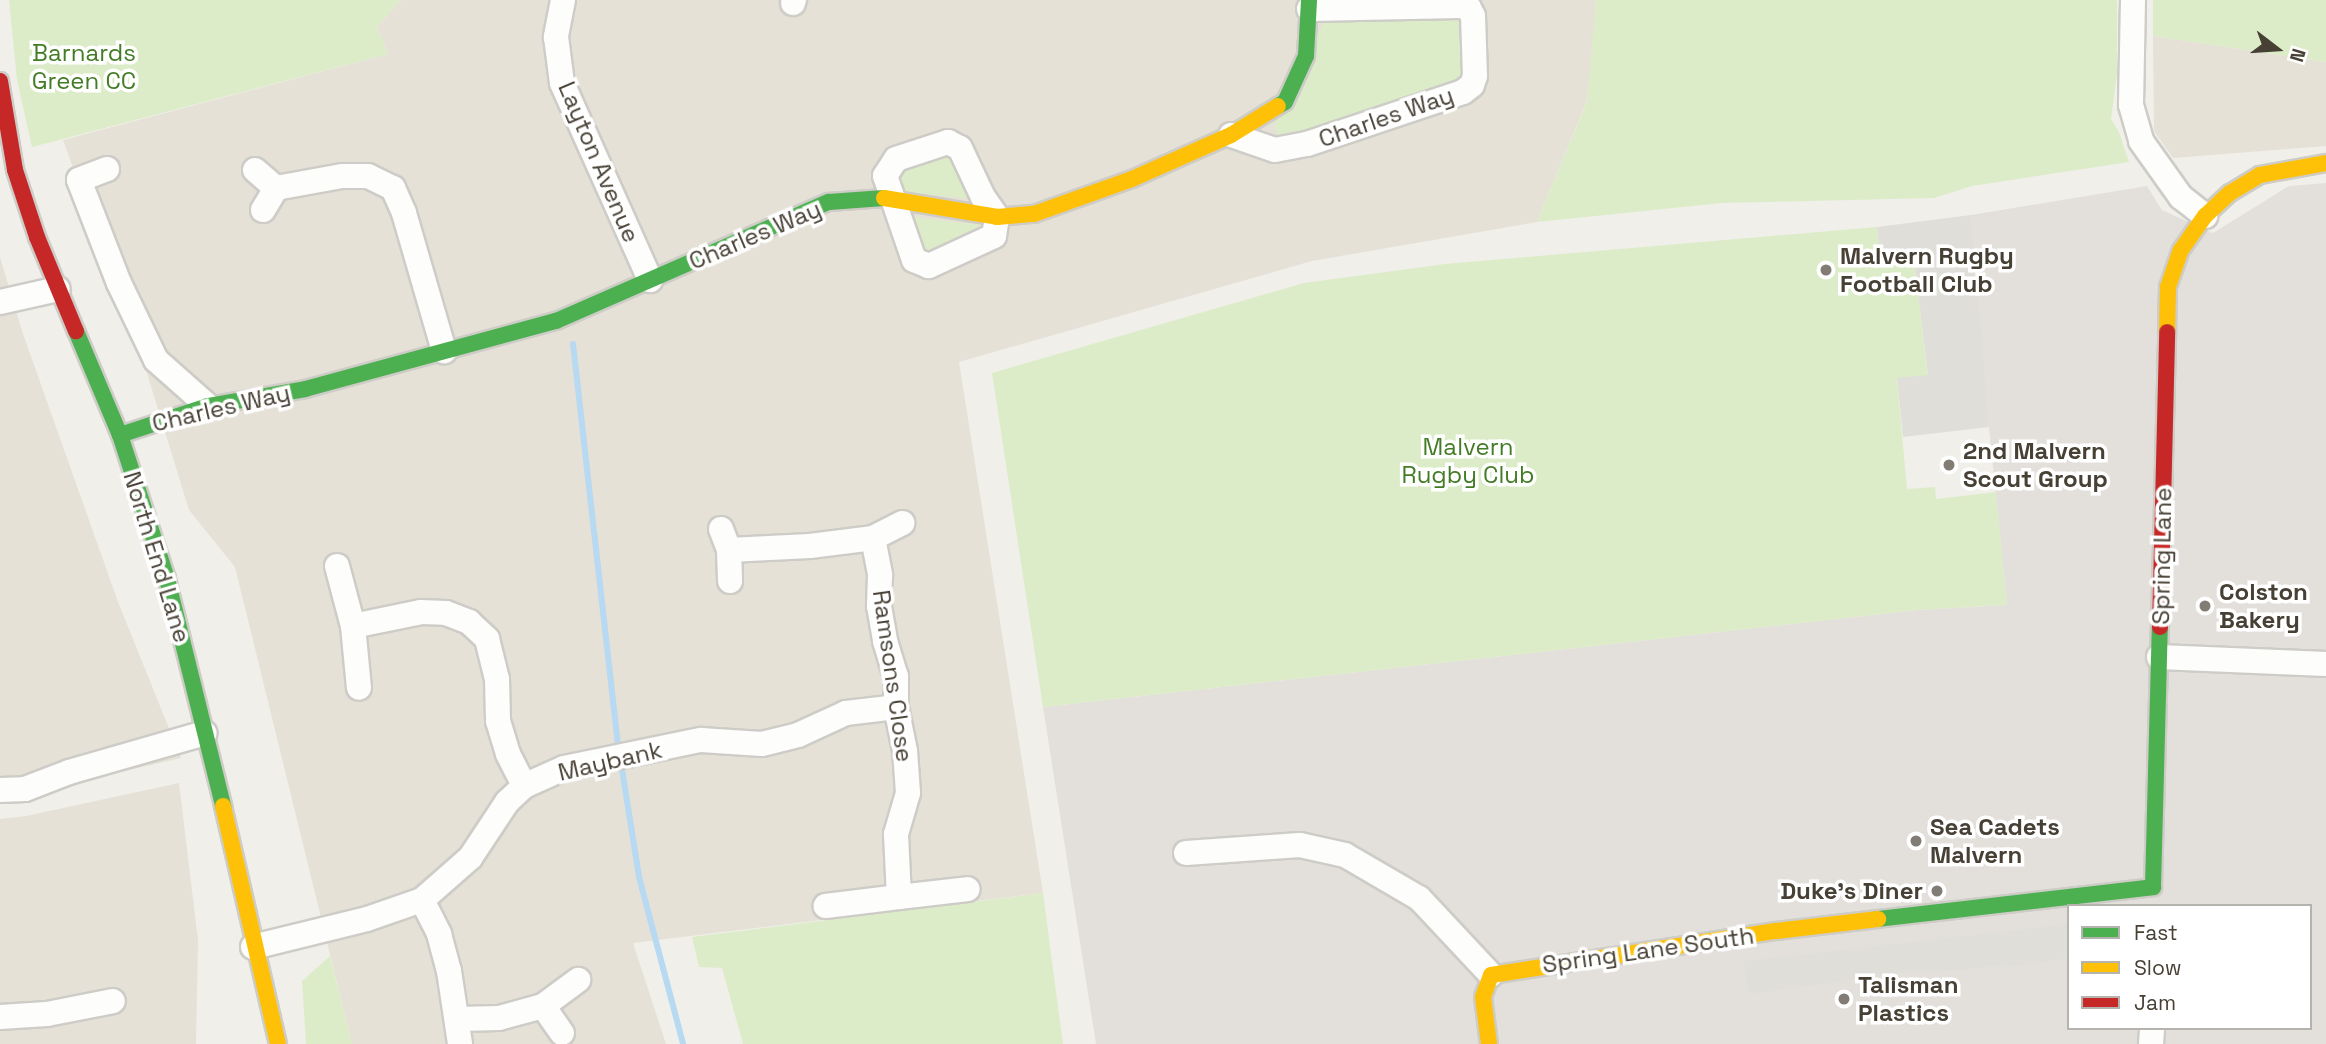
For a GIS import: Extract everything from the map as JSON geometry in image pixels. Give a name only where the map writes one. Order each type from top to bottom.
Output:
[{"type":"street","name":"Layton Avenue","points":[[563,0],[556,37],[562,83],[650,279]]},
{"type":"street","points":[[2133,0],[2131,105],[2141,141],[2175,190],[2206,216]]},
{"type":"street","name":"Charles Way","points":[[120,435],[208,406],[304,389],[556,321],[829,202],[892,198],[997,217],[1034,214],[1132,179],[1231,135],[1285,102],[1307,56],[1309,4],[1469,8],[1473,16],[1475,75],[1472,85],[1463,92],[1307,144],[1275,150],[1231,135]]},
{"type":"street","name":"North End Lane","points":[[0,81],[15,170],[58,289],[120,435],[167,579],[278,1044]]},
{"type":"street","points":[[948,142],[960,148],[983,197],[997,217],[994,236],[929,266],[914,260],[885,176],[896,159],[948,142]]},
{"type":"street","name":"Spring Lane","points":[[2153,896],[2168,287],[2181,250],[2206,216],[2230,194],[2260,175],[2326,163]]},
{"type":"street","points":[[107,169],[79,180],[119,283],[156,360],[208,406]]},
{"type":"street","points":[[255,170],[276,188]]},
{"type":"street","points":[[262,210],[276,188],[341,176],[368,176],[393,188],[404,213],[444,351]]},
{"type":"street","points":[[0,302],[58,289]]},
{"type":"street","points":[[730,581],[725,540],[810,546],[873,538],[902,523]]},
{"type":"street","name":"Ramsons Close","points":[[873,538],[880,575],[879,606],[885,641],[896,676],[896,707],[905,751],[908,793],[897,834],[899,897]]},
{"type":"street","points":[[337,566],[353,626],[359,688]]},
{"type":"street","points":[[353,626],[421,612],[446,613],[469,622],[487,639],[497,679],[498,721],[508,754],[524,786]]},
{"type":"street","points":[[2159,657],[2326,664]]},
{"type":"street","name":"Maybank","points":[[253,947],[367,919],[422,900],[470,858],[507,802],[524,786],[564,768],[617,755],[701,740],[762,744],[797,736],[846,713],[896,707]]},
{"type":"street","points":[[0,789],[24,789],[69,772],[205,733]]},
{"type":"street","points":[[1186,853],[1300,845],[1345,855],[1419,898],[1492,975],[1483,997],[1489,1044]]},
{"type":"street","points":[[827,906],[968,889]]},
{"type":"street","name":"Spring Lane South","points":[[1492,975],[1776,931],[2153,896]]},
{"type":"street","points":[[422,900],[439,934],[459,1019],[460,1044]]},
{"type":"street","points":[[459,1019],[499,1018],[543,1006],[578,980]]},
{"type":"street","points":[[0,1017],[47,1014],[113,1001]]},
{"type":"street","points":[[543,1006],[562,1032]]},
{"type":"shaded area","points":[[401,0],[1596,0],[1587,100],[1537,222],[1312,261],[959,362],[1043,893],[633,943],[666,1044],[352,1044],[235,567],[189,510],[142,357],[63,140],[388,54],[377,27]]},
{"type":"shaded area","points":[[2153,36],[2326,62],[2326,146],[2173,158],[2154,131]]},
{"type":"shaded area","points":[[2326,183],[2326,1044],[1096,1044],[1043,707],[1918,610],[2007,605],[1983,369],[1971,215],[2147,186],[2162,210],[2213,233],[2289,186]]},
{"type":"shaded area","points":[[1971,215],[1989,427],[1903,437],[1897,378],[1928,375],[1914,260],[1881,263],[1877,227]]},
{"type":"shaded area","points":[[0,257],[22,331],[118,602],[181,758],[0,800]]},
{"type":"shaded area","points":[[179,783],[198,940],[196,1044],[0,1044],[0,819],[26,816]]},
{"type":"shaded area","points":[[2067,924],[2067,958],[2008,967],[2007,964],[1964,970],[1907,972],[1749,994],[1744,961]]},
{"type":"green space","name":"Barnards Green CC","points":[[9,0],[401,0],[377,27],[388,54],[32,147],[17,80]]},
{"type":"green space","points":[[1596,0],[2117,0],[2117,74],[2111,119],[2119,132],[2129,162],[1972,186],[1934,198],[1722,203],[1537,222],[1587,101]]},
{"type":"green space","points":[[2153,0],[2326,0],[2326,62],[2153,36]]},
{"type":"green space","points":[[1464,14],[1465,81],[1289,138],[1279,137],[1274,126],[1325,20]]},
{"type":"green space","points":[[949,148],[973,199],[903,192],[894,174]]},
{"type":"green space","points":[[905,216],[990,226],[926,258]]},
{"type":"green space","name":"Malvern Rugby Club","points":[[1877,227],[1881,263],[1914,260],[1928,376],[1897,379],[1907,489],[1935,487],[1936,499],[1996,492],[2007,605],[1918,610],[1043,707],[992,373],[1304,283],[1445,264]]},
{"type":"green space","points":[[1043,893],[1063,1044],[743,1044],[722,968],[699,967],[692,937]]},
{"type":"green space","points":[[330,956],[352,1044],[306,1044],[302,981]]},
{"type":"waterway","points":[[573,344],[619,752]]},
{"type":"waterway","points":[[621,763],[639,877],[683,1044]]},
{"type":"traffic: fast","points":[[1278,106],[1285,102],[1306,56],[1309,0]]},
{"type":"traffic: fast","points":[[120,435],[208,406],[305,389],[556,321],[829,202],[884,198]]},
{"type":"traffic: fast","points":[[76,331],[120,435],[167,579],[223,806]]},
{"type":"traffic: fast","points":[[1878,919],[2153,887],[2160,627]]},
{"type":"traffic: slow","points":[[884,198],[997,217],[1034,214],[1132,179],[1231,135],[1278,106]]},
{"type":"traffic: slow","points":[[2167,332],[2168,287],[2181,250],[2205,216],[2230,193],[2260,175],[2326,163]]},
{"type":"traffic: slow","points":[[223,806],[278,1044]]},
{"type":"traffic: slow","points":[[1489,1044],[1483,997],[1491,975],[1776,931],[1878,919]]},
{"type":"traffic: jam","points":[[0,81],[15,170],[37,237],[76,331]]},
{"type":"traffic: jam","points":[[2160,627],[2167,332]]},
{"type":"place","name":"Malvern Rugby Football Club","points":[[1826,270]]},
{"type":"place","name":"2nd Malvern Scout Group","points":[[1949,465]]},
{"type":"place","name":"Colston Bakery","points":[[2205,606]]},
{"type":"place","name":"Sea Cadets Malvern","points":[[1916,841]]},
{"type":"place","name":"Duke's Diner","points":[[1937,891]]},
{"type":"place","name":"Talisman Plastics","points":[[1844,999]]}]
